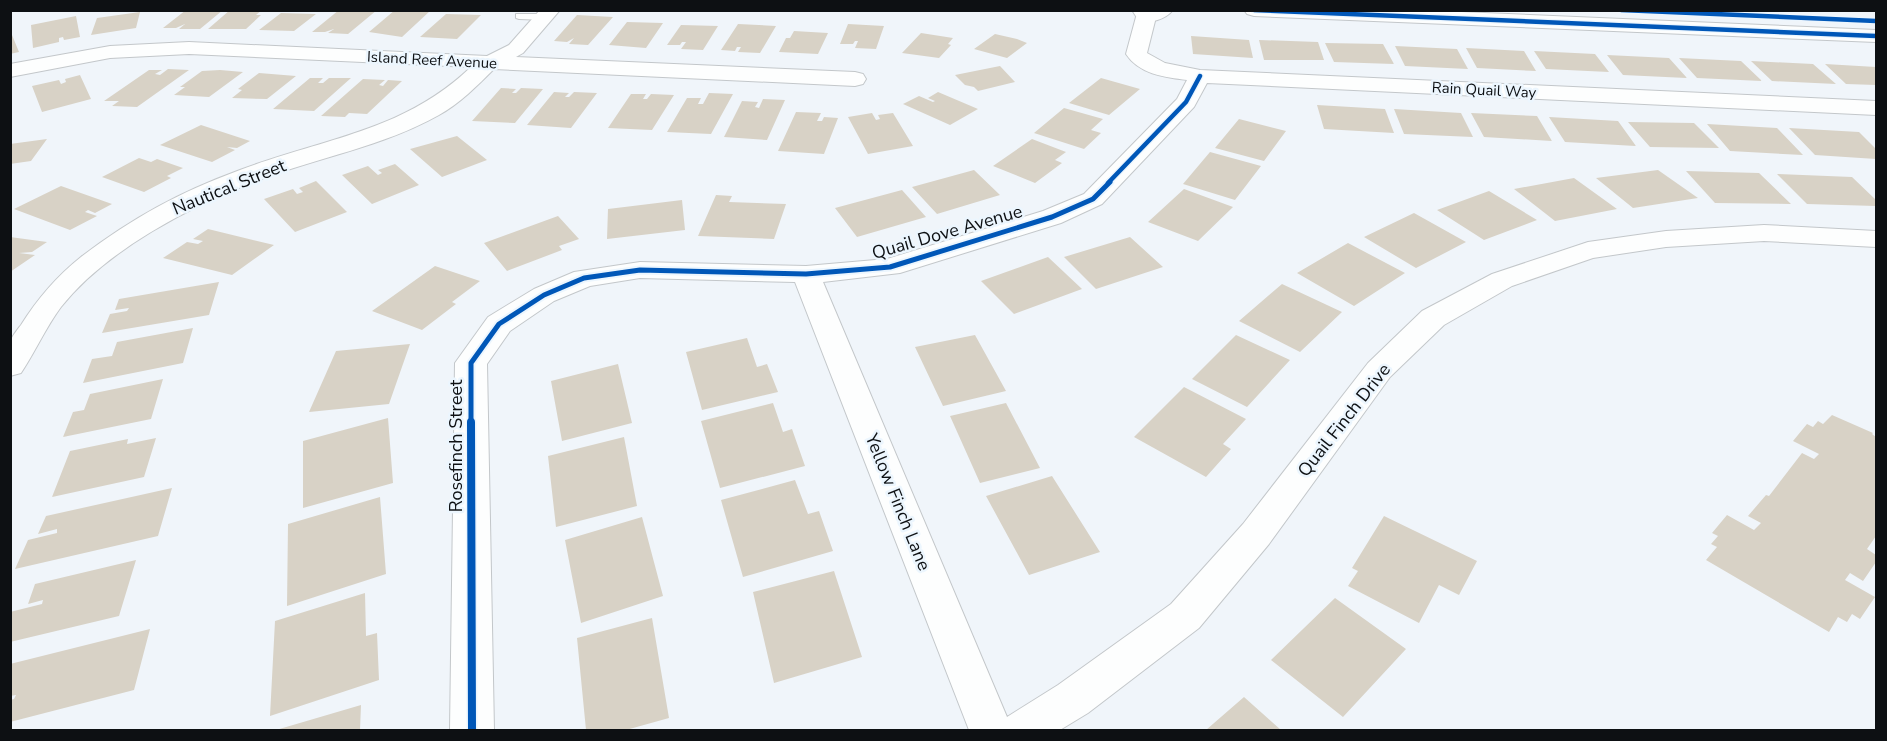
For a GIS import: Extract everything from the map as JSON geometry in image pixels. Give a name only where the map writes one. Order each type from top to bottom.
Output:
[{"type":"main road","points":[[1254,10],[1876,36]]},
{"type":"main road","points":[[1622,10],[1876,21]]},
{"type":"street","name":"Nautical Street","points":[[488,63],[488,48],[522,13]]},
{"type":"street","name":"Rain Quail Way","points":[[1150,13],[1136,54],[1142,62],[1157,69],[1200,76],[1876,108]]},
{"type":"street","name":"Nautical Street","points":[[10,366],[49,303],[72,278],[130,233],[176,207],[251,174],[337,148],[402,124],[430,110],[459,91],[488,63],[516,49],[548,14]]},
{"type":"street","name":"Island Reef Avenue","points":[[10,71],[101,53],[179,48],[855,79]]},
{"type":"street","name":"Quail Dove Avenue","points":[[640,270],[806,274],[890,267],[1052,217],[1093,200],[1186,102],[1200,76]]},
{"type":"street","name":"Quail Finch Drive","points":[[1023,730],[1072,699],[1185,616],[1256,534],[1379,370],[1433,318],[1502,280],[1588,250],[1666,239],[1764,233],[1876,239]]},
{"type":"street","name":"Rosefinch Street","points":[[472,730],[471,363],[499,324],[544,295],[584,278],[640,270]]},
{"type":"street","name":"Yellow Finch Lane","points":[[806,274],[991,730]]},
{"type":"lane","points":[[522,13],[548,14]]},
{"type":"building","points":[[186,10],[223,10],[200,29],[179,29],[185,24],[176,28],[163,28]]},
{"type":"building","points":[[230,10],[262,10],[256,15],[261,15],[246,29],[208,29]]},
{"type":"building","points":[[339,10],[377,10],[348,34],[328,33],[334,29],[312,32]]},
{"type":"building","points":[[395,10],[430,11],[402,37],[369,32]]},
{"type":"building","points":[[140,12],[136,28],[91,35],[97,18]]},
{"type":"building","points":[[281,13],[316,14],[294,31],[259,30]]},
{"type":"building","points":[[446,14],[481,15],[457,39],[420,37]]},
{"type":"building","points":[[577,15],[613,17],[588,45],[569,44],[574,38],[567,42],[554,41]]},
{"type":"building","points":[[76,16],[80,37],[64,40],[63,37],[59,38],[59,42],[33,48],[31,25]]},
{"type":"building","points":[[627,22],[663,23],[646,48],[609,45]]},
{"type":"building","points":[[738,24],[776,26],[760,53],[738,52],[741,47],[737,47],[735,51],[721,50]]},
{"type":"building","points":[[848,24],[884,26],[876,49],[855,48],[858,41],[853,44],[840,44]]},
{"type":"building","points":[[681,25],[718,26],[703,50],[681,49],[686,42],[680,45],[667,45]]},
{"type":"building","points":[[794,31],[828,33],[818,54],[779,52],[786,38],[790,38]]},
{"type":"building","points":[[921,33],[953,38],[948,44],[951,45],[939,58],[902,53]]},
{"type":"building","points":[[995,34],[1027,43],[1007,58],[974,49]]},
{"type":"building","points":[[10,35],[12,35],[19,52],[10,54]]},
{"type":"building","points":[[1191,36],[1249,40],[1253,58],[1193,54]]},
{"type":"building","points":[[1259,40],[1318,42],[1324,60],[1264,60]]},
{"type":"building","points":[[1325,43],[1383,44],[1394,64],[1334,62]]},
{"type":"building","points":[[1395,46],[1457,49],[1468,69],[1405,66]]},
{"type":"building","points":[[1466,48],[1524,51],[1536,71],[1477,68]]},
{"type":"building","points":[[1534,51],[1595,54],[1609,72],[1546,69]]},
{"type":"building","points":[[1607,55],[1669,58],[1687,78],[1623,75]]},
{"type":"building","points":[[1679,58],[1741,61],[1762,81],[1697,78]]},
{"type":"building","points":[[1751,61],[1813,64],[1836,84],[1772,81]]},
{"type":"building","points":[[1825,64],[1876,67],[1876,85],[1846,84]]},
{"type":"building","points":[[1000,66],[1015,82],[978,91],[974,87],[965,85],[955,75]]},
{"type":"building","points":[[168,69],[189,70],[137,107],[112,106],[119,101],[104,101],[149,70],[162,70],[155,74],[160,75]]},
{"type":"building","points":[[202,71],[243,72],[209,97],[174,95],[185,87],[180,87]]},
{"type":"building","points":[[259,73],[296,76],[267,99],[232,98],[242,90],[238,89]]},
{"type":"building","points":[[80,75],[91,99],[42,112],[32,86],[59,80],[61,84],[66,82],[65,79]]},
{"type":"building","points":[[310,78],[323,78],[318,83],[323,83],[329,78],[351,78],[314,111],[273,109]]},
{"type":"building","points":[[1101,78],[1140,89],[1109,115],[1069,103]]},
{"type":"building","points":[[363,79],[385,80],[379,85],[383,86],[388,80],[402,81],[367,114],[349,113],[345,117],[321,116]]},
{"type":"building","points":[[501,88],[516,89],[512,93],[516,93],[521,88],[543,89],[515,123],[472,121]]},
{"type":"building","points":[[554,92],[569,93],[565,97],[569,97],[574,92],[597,93],[571,128],[527,125]]},
{"type":"building","points":[[938,92],[978,109],[950,125],[903,104],[919,96],[933,102],[935,101],[928,98]]},
{"type":"building","points":[[709,93],[733,94],[711,134],[667,132],[687,98],[701,98],[698,104],[703,104]]},
{"type":"building","points":[[631,94],[646,94],[643,99],[647,99],[651,94],[674,95],[652,130],[608,128]]},
{"type":"building","points":[[763,99],[785,100],[767,140],[724,137],[742,101],[758,102],[755,107],[759,108]]},
{"type":"building","points":[[1317,105],[1385,109],[1394,133],[1324,129]]},
{"type":"building","points":[[1064,108],[1103,119],[1091,130],[1101,133],[1084,149],[1034,133]]},
{"type":"building","points":[[1394,109],[1461,113],[1473,137],[1404,134]]},
{"type":"building","points":[[796,112],[821,113],[817,121],[822,121],[824,117],[838,118],[824,154],[778,151]]},
{"type":"building","points":[[872,113],[876,120],[880,119],[878,115],[893,113],[913,146],[868,154],[848,117]]},
{"type":"building","points":[[1471,113],[1537,116],[1552,141],[1484,137]]},
{"type":"building","points":[[1549,117],[1618,121],[1636,146],[1565,142]]},
{"type":"building","points":[[1239,119],[1286,131],[1264,161],[1215,148]]},
{"type":"building","points":[[1628,122],[1694,123],[1719,148],[1650,147]]},
{"type":"building","points":[[1707,124],[1777,128],[1803,155],[1730,151]]},
{"type":"building","points":[[201,125],[250,141],[237,148],[227,147],[235,150],[212,162],[160,145]]},
{"type":"building","points":[[1789,128],[1859,132],[1876,149],[1876,159],[1815,155]]},
{"type":"building","points":[[457,136],[487,160],[442,177],[410,149]]},
{"type":"building","points":[[47,139],[31,161],[10,164],[10,144]]},
{"type":"building","points":[[1032,139],[1066,152],[1055,160],[1062,163],[1035,183],[993,166]]},
{"type":"building","points":[[1210,152],[1261,166],[1235,200],[1183,184]]},
{"type":"building","points":[[139,158],[151,162],[157,159],[183,168],[167,176],[171,178],[144,192],[102,177]]},
{"type":"building","points":[[395,164],[419,185],[372,204],[342,175],[368,166],[378,175],[382,173],[378,170]]},
{"type":"building","points":[[974,170],[1000,195],[937,214],[912,187]]},
{"type":"building","points":[[1658,170],[1698,198],[1633,208],[1596,178]]},
{"type":"building","points":[[1686,171],[1759,173],[1791,204],[1715,203]]},
{"type":"building","points":[[1777,174],[1852,177],[1876,200],[1876,206],[1807,204]]},
{"type":"building","points":[[1574,178],[1617,209],[1555,221],[1514,189]]},
{"type":"building","points":[[316,181],[347,212],[295,232],[264,199],[293,189],[297,194],[303,192],[299,188]]},
{"type":"building","points":[[61,186],[112,204],[95,213],[88,210],[85,212],[97,216],[70,230],[14,209]]},
{"type":"building","points":[[1184,189],[1233,207],[1198,241],[1148,222]]},
{"type":"building","points":[[902,190],[926,217],[857,237],[835,208]]},
{"type":"building","points":[[1489,191],[1537,220],[1484,240],[1437,210]]},
{"type":"building","points":[[716,195],[732,196],[729,202],[786,204],[774,239],[698,236]]},
{"type":"building","points":[[682,200],[685,230],[607,239],[608,209]]},
{"type":"building","points":[[1414,213],[1466,242],[1416,268],[1364,237]]},
{"type":"building","points":[[558,216],[579,239],[559,246],[562,250],[507,271],[484,243]]},
{"type":"building","points":[[208,229],[274,245],[232,275],[163,258],[187,242],[198,244],[203,241],[193,239]]},
{"type":"building","points":[[10,237],[47,242],[32,252],[19,253],[35,255],[10,272]]},
{"type":"building","points":[[1130,237],[1163,267],[1096,289],[1064,257]]},
{"type":"building","points":[[1348,243],[1405,273],[1354,306],[1297,273]]},
{"type":"building","points":[[1048,257],[1082,289],[1014,314],[981,281]]},
{"type":"building","points":[[435,266],[480,281],[452,302],[456,304],[422,330],[372,311]]},
{"type":"building","points":[[219,282],[209,315],[102,333],[110,314],[127,311],[129,308],[115,310],[119,299]]},
{"type":"building","points":[[1282,284],[1342,312],[1300,352],[1239,321]]},
{"type":"building","points":[[193,328],[183,363],[83,383],[92,359],[112,356],[117,342]]},
{"type":"building","points":[[975,335],[1006,391],[943,406],[915,347]]},
{"type":"building","points":[[1236,335],[1290,360],[1247,407],[1192,379]]},
{"type":"building","points":[[747,338],[757,367],[767,364],[778,392],[702,410],[686,352]]},
{"type":"building","points":[[410,344],[389,404],[309,412],[336,351]]},
{"type":"building","points":[[618,364],[632,423],[562,441],[551,381]]},
{"type":"building","points":[[163,379],[151,419],[63,437],[73,412],[84,410],[90,394]]},
{"type":"building","points":[[1184,387],[1246,419],[1223,444],[1231,449],[1206,477],[1134,437]]},
{"type":"building","points":[[773,403],[783,432],[792,429],[805,466],[720,488],[701,421]]},
{"type":"building","points":[[1006,403],[1040,468],[980,483],[950,416]]},
{"type":"building","points":[[1832,415],[1873,433],[1876,437],[1876,536],[1867,549],[1876,555],[1876,562],[1863,581],[1850,573],[1845,580],[1875,597],[1860,619],[1852,614],[1847,622],[1838,617],[1829,632],[1706,560],[1717,547],[1711,544],[1718,536],[1712,533],[1727,515],[1754,530],[1761,523],[1748,516],[1766,495],[1769,496],[1802,453],[1814,459],[1819,454],[1793,441],[1807,424],[1813,427],[1818,421],[1823,424]]},
{"type":"building","points":[[388,418],[393,483],[303,508],[303,441]]},
{"type":"building","points":[[624,437],[637,506],[556,527],[548,456]]},
{"type":"building","points":[[156,438],[144,477],[52,497],[70,451],[128,439],[127,444]]},
{"type":"building","points":[[1052,476],[1100,552],[1029,575],[986,496]]},
{"type":"building","points":[[795,480],[808,514],[819,511],[833,551],[743,577],[721,500]]},
{"type":"building","points":[[172,488],[158,536],[15,569],[28,540],[57,533],[57,529],[38,534],[46,516]]},
{"type":"building","points":[[380,497],[386,574],[287,606],[288,524]]},
{"type":"building","points":[[1384,516],[1477,561],[1459,595],[1439,585],[1419,623],[1348,586],[1358,571],[1352,568]]},
{"type":"building","points":[[642,517],[663,596],[581,623],[565,540]]},
{"type":"building","points":[[136,560],[119,616],[10,642],[10,612],[42,604],[43,600],[28,604],[35,584]]},
{"type":"building","points":[[834,571],[862,657],[774,683],[753,592]]},
{"type":"building","points":[[365,593],[366,636],[377,633],[379,680],[270,716],[275,621]]},
{"type":"building","points":[[1335,598],[1406,649],[1343,717],[1271,660]]},
{"type":"building","points":[[652,618],[669,718],[626,730],[586,730],[577,638]]},
{"type":"building","points":[[150,629],[134,690],[10,722],[10,700],[16,695],[10,696],[10,664]]},
{"type":"building","points":[[1244,697],[1281,730],[1206,730]]},
{"type":"building","points":[[361,705],[360,730],[276,730]]},
{"type":"cycle path","points":[[1254,10],[1876,36]]},
{"type":"cycle path","points":[[1621,10],[1876,21]]},
{"type":"cycle path","points":[[472,730],[471,363],[499,324],[544,295],[584,278],[640,270],[806,274],[890,267],[1052,217],[1093,199],[1186,102],[1200,76]]}]
